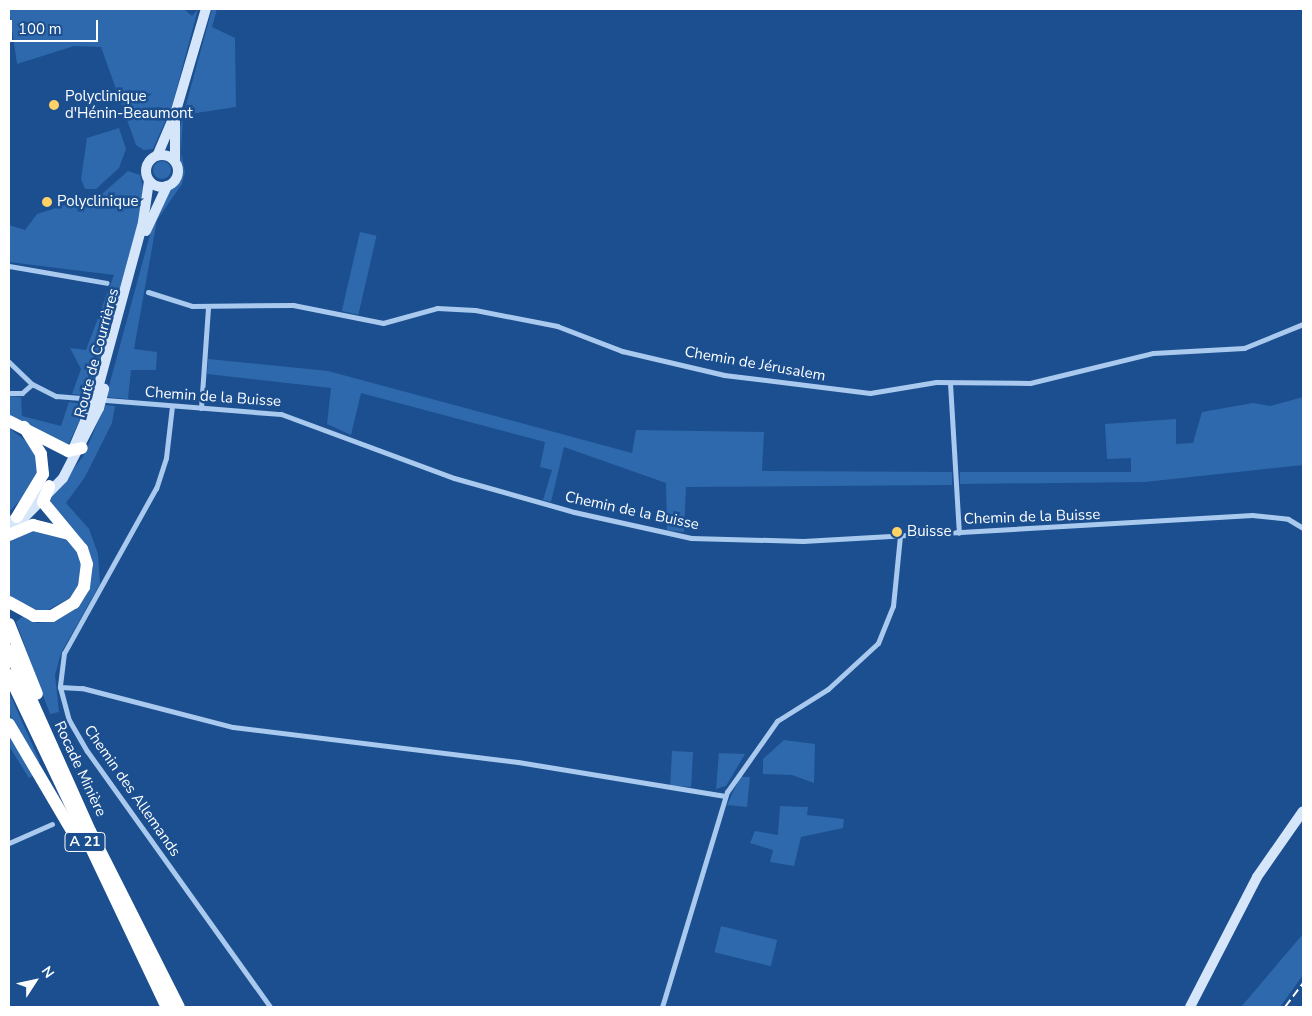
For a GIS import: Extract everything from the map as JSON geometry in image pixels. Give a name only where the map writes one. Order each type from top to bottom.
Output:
[{"type":"highway","points":[[9,422],[77,450]]},
{"type":"highway","points":[[13,520],[38,489],[44,468],[38,447],[24,427]]},
{"type":"highway","points":[[9,602],[24,614],[43,617],[74,603],[88,572],[82,549],[43,502],[49,486]]},
{"type":"highway","points":[[9,534],[33,525],[73,536]]},
{"type":"highway","points":[[9,624],[90,831]]},
{"type":"highway","name":"Rocade Minière","points":[[9,650],[90,831],[179,1007]]},
{"type":"highway","name":"Rocade Minière","points":[[9,675],[134,945],[166,1007]]},
{"type":"highway","points":[[9,724],[134,945]]},
{"type":"main road","points":[[175,114],[175,162],[178,176],[167,186],[149,181],[145,167],[158,154],[175,114],[206,9]]},
{"type":"main road","points":[[158,154],[175,162]]},
{"type":"main road","name":"Route de Courrières","points":[[101,388],[143,222],[149,181]]},
{"type":"main road","name":"Route de Courrières","points":[[9,534],[43,502],[77,450],[101,388],[143,241],[167,186]]},
{"type":"main road","name":"Route de Courrières","points":[[13,520],[49,486],[77,450]]},
{"type":"main road","points":[[1190,1007],[1257,876],[1303,811]]},
{"type":"street","points":[[9,266],[107,283]]},
{"type":"street","name":"Chemin de Jérusalem","points":[[148,292],[208,308],[293,305],[384,323],[437,308],[475,310],[556,326],[622,351],[724,375],[870,393],[950,383],[1030,383],[1153,353],[1244,348],[1303,324]]},
{"type":"street","points":[[201,408],[208,308]]},
{"type":"street","name":"Chemin de la Buisse","points":[[9,362],[32,384],[64,398],[201,408],[299,418],[454,478],[641,529],[691,538],[764,542],[959,533],[1252,515],[1288,519],[1303,528]]},
{"type":"street","points":[[950,383],[959,533]]},
{"type":"street","points":[[9,393],[22,393],[32,384]]},
{"type":"street","name":"Chemin des Allemands","points":[[172,406],[166,458],[156,488],[64,653],[60,687],[68,720],[86,751],[270,1007]]},
{"type":"street","points":[[662,1007],[725,796],[777,721],[828,689],[878,643],[893,606],[900,536]]},
{"type":"street","points":[[60,687],[82,688],[233,728],[518,762],[625,783],[725,796]]},
{"type":"street","points":[[9,843],[52,824]]},
{"type":"shaded area","points":[[9,9],[184,9],[192,16],[198,9],[172,106],[153,149],[144,150],[136,145],[101,47],[74,46],[17,64]]},
{"type":"shaded area","points":[[212,9],[217,9],[212,27],[235,38],[236,107],[183,115]]},
{"type":"shaded area","points":[[183,116],[181,153],[185,172],[182,184],[157,220],[134,349],[157,352],[156,370],[131,370],[128,399],[106,397],[154,220],[169,190],[181,181],[180,127]]},
{"type":"shaded area","points":[[119,128],[126,149],[119,168],[96,189],[85,189],[81,179],[87,138]]},
{"type":"shaded area","points":[[158,161],[166,161],[171,166],[169,177],[158,179],[153,174],[153,166]]},
{"type":"shaded area","points":[[128,171],[140,175],[145,197],[90,396],[72,394],[81,369],[70,348],[86,350],[114,275],[9,262],[9,225],[25,230],[37,214],[103,193]]},
{"type":"shaded area","points":[[360,232],[377,236],[358,315],[342,311]]},
{"type":"shaded area","points":[[208,359],[328,371],[632,453],[636,430],[764,432],[762,471],[952,472],[952,485],[686,487],[684,532],[667,530],[666,483],[564,447],[551,502],[543,500],[552,470],[540,467],[545,442],[361,393],[351,435],[327,424],[331,388],[207,374]]},
{"type":"shaded area","points":[[9,396],[21,397],[22,416],[61,426],[69,402],[87,405],[67,447],[9,419]]},
{"type":"shaded area","points":[[1303,397],[1303,465],[1145,482],[960,484],[960,472],[1131,472],[1131,458],[1107,459],[1105,424],[1176,419],[1176,444],[1193,443],[1202,412],[1253,403],[1270,406]]},
{"type":"shaded area","points":[[105,405],[115,406],[112,423],[85,477],[66,503],[89,529],[98,554],[100,584],[61,653],[55,675],[59,712],[50,714],[16,622],[23,616],[37,623],[54,621],[75,609],[91,565],[48,502],[84,455]]},
{"type":"shaded area","points":[[9,428],[30,444],[38,455],[39,472],[28,492],[9,512]]},
{"type":"shaded area","points":[[38,529],[68,539],[81,558],[83,577],[75,595],[46,611],[30,611],[9,596],[9,540]]},
{"type":"shaded area","points":[[9,692],[40,762],[37,764],[9,713]]},
{"type":"shaded area","points":[[9,732],[33,776],[29,778],[9,746]]},
{"type":"shaded area","points":[[784,740],[815,744],[814,783],[792,775],[763,774],[763,759]]},
{"type":"shaded area","points":[[672,751],[693,752],[691,787],[670,786]]},
{"type":"shaded area","points":[[719,753],[745,754],[726,786],[716,789]]},
{"type":"shaded area","points":[[740,777],[750,777],[747,807],[727,805]]},
{"type":"shaded area","points":[[780,806],[808,807],[807,815],[844,819],[843,828],[801,837],[794,866],[770,862],[773,850],[750,843],[755,831],[778,835]]},
{"type":"shaded area","points":[[721,926],[777,940],[771,966],[714,952]]},
{"type":"shaded area","points":[[1303,934],[1303,975],[1280,1007],[1241,1007]]},
{"type":"railway","points":[[1285,1007],[1303,983]]},
{"type":"place","name":"Polyclinique d'Hénin-Beaumont","points":[[54,105]]},
{"type":"place","name":"Polyclinique","points":[[47,202]]},
{"type":"place","name":"Buisse","points":[[897,532]]}]
